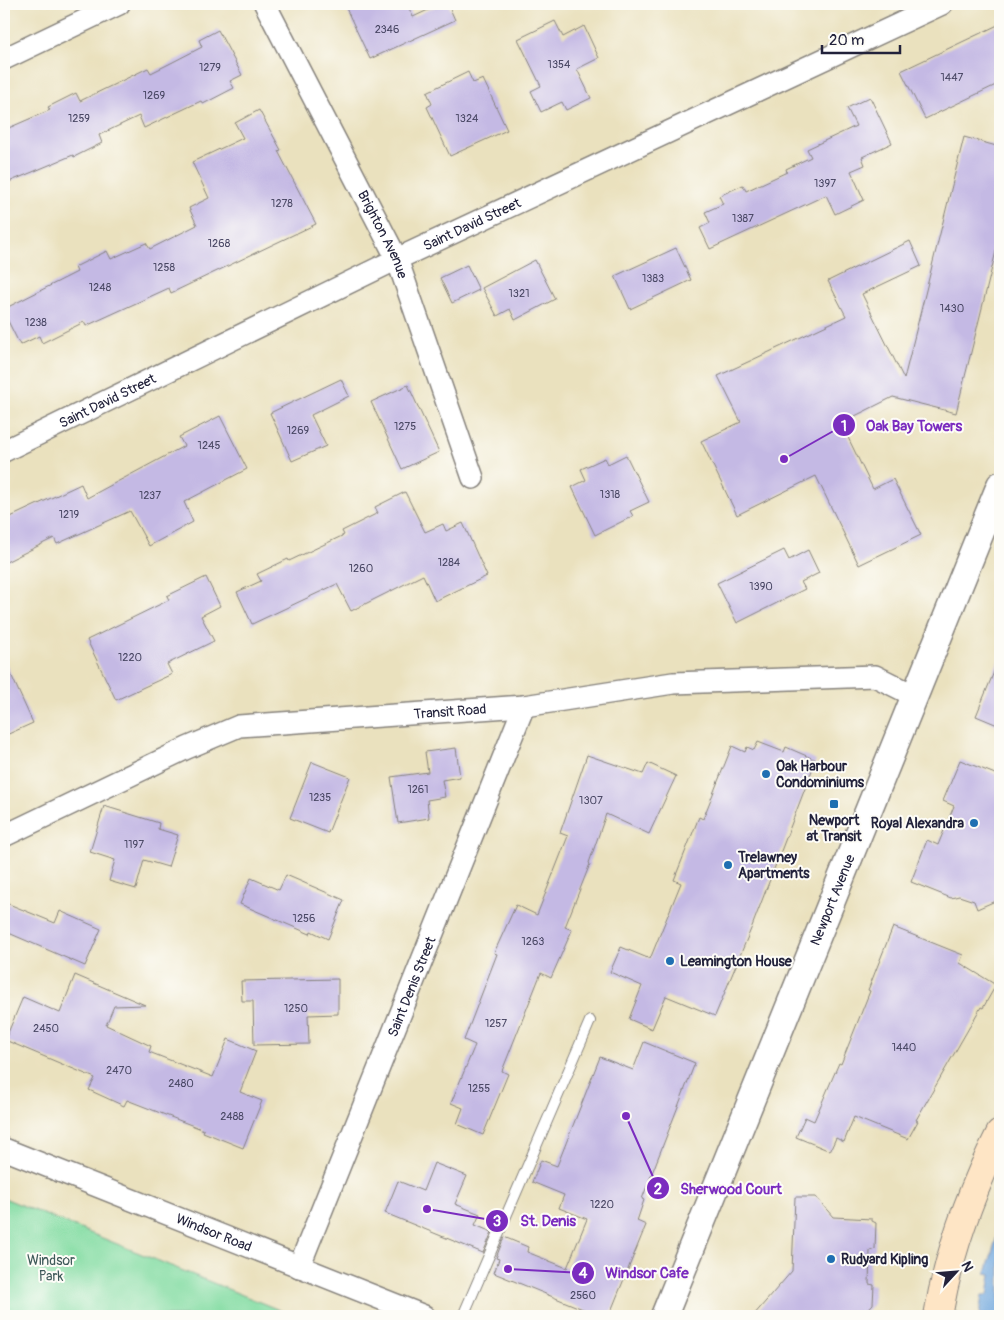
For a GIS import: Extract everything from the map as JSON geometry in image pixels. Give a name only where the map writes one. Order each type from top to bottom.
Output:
[{"type":"main road","points":[[938,1316],[951,1258],[964,1215],[985,1164],[1000,1134]]},
{"type":"street","points":[[4,59],[119,4]]},
{"type":"street","name":"Brighton Avenue","points":[[265,4],[397,260],[473,478]]},
{"type":"street","name":"Saint David Street","points":[[4,451],[397,260],[942,4]]},
{"type":"street","name":"Newport Avenue","points":[[664,1316],[1000,485]]},
{"type":"street","name":"Transit Road","points":[[4,836],[187,748],[239,726],[524,706],[673,683],[875,676],[915,696]]},
{"type":"street","name":"Saint Denis Street","points":[[299,1267],[524,706]]},
{"type":"street","name":"Windsor Road","points":[[4,1149],[424,1316]]},
{"type":"lane","points":[[463,1316],[590,1021]]},
{"type":"green space","name":"Windsor Park","points":[[4,1198],[294,1316],[4,1316]]},
{"type":"water","points":[[1000,1226],[1000,1316],[979,1316],[982,1295],[988,1295],[991,1274],[986,1273]]},
{"type":"building","points":[[344,4],[407,4],[413,17],[441,4],[448,4],[455,20],[370,59]]},
{"type":"building","points":[[555,21],[563,37],[584,26],[599,58],[577,69],[591,98],[566,110],[562,102],[541,112],[531,91],[541,86],[518,39]]},
{"type":"building","points":[[1000,24],[1000,83],[925,119],[901,71]]},
{"type":"building","points":[[218,30],[242,75],[230,81],[234,88],[203,104],[201,101],[144,128],[139,116],[99,135],[102,143],[74,157],[73,155],[4,184],[4,130],[50,110],[48,107],[76,93],[80,101],[148,68],[151,73],[202,47],[199,40]]},
{"type":"building","points":[[468,72],[473,83],[483,79],[507,130],[450,156],[427,107],[432,104],[427,92]]},
{"type":"building","points":[[870,97],[892,143],[862,157],[865,165],[851,171],[864,200],[835,214],[826,195],[710,249],[700,228],[710,223],[705,212],[723,204],[719,196],[743,185],[746,191],[787,172],[786,169],[811,157],[807,149],[856,126],[847,108]]},
{"type":"building","points":[[259,110],[281,150],[278,151],[316,224],[171,293],[169,288],[86,326],[84,322],[42,343],[39,336],[20,345],[4,313],[4,309],[77,272],[75,267],[107,251],[111,259],[146,243],[150,249],[197,225],[189,208],[209,198],[192,162],[243,138],[235,123]]},
{"type":"building","points":[[964,137],[1000,147],[1000,235],[956,413],[893,397],[841,423],[873,489],[893,479],[921,535],[859,565],[816,476],[737,515],[701,441],[741,422],[718,376],[846,316],[828,281],[910,241],[921,266],[862,294],[904,379]]},
{"type":"building","points":[[676,248],[691,280],[630,309],[615,276]]},
{"type":"building","points":[[535,260],[555,299],[515,320],[510,309],[497,316],[482,288]]},
{"type":"building","points":[[467,265],[479,290],[452,303],[440,278]]},
{"type":"building","points":[[341,379],[349,396],[311,415],[326,446],[292,461],[270,413]]},
{"type":"building","points":[[408,385],[439,452],[402,469],[371,402]]},
{"type":"building","points":[[220,416],[247,469],[184,502],[193,522],[149,546],[130,511],[57,544],[54,538],[4,563],[4,520],[81,484],[87,498],[184,446],[179,437]]},
{"type":"building","points":[[626,455],[649,502],[630,511],[633,516],[595,535],[572,487],[586,480],[581,469],[605,458],[608,464]]},
{"type":"building","points":[[405,492],[425,532],[443,524],[446,531],[463,523],[487,576],[435,601],[423,575],[351,611],[337,584],[252,624],[237,592],[261,581],[257,574],[344,535],[342,531],[378,513],[375,507]]},
{"type":"building","points":[[784,550],[789,560],[808,550],[819,573],[801,582],[805,589],[737,623],[717,583]]},
{"type":"building","points":[[206,577],[220,606],[201,616],[214,641],[167,664],[172,674],[116,700],[87,640],[169,600],[167,596]]},
{"type":"building","points":[[1000,657],[1000,726],[976,716]]},
{"type":"building","points":[[4,659],[33,723],[4,736]]},
{"type":"building","points":[[758,742],[784,752],[786,747],[816,760],[751,929],[715,1016],[666,996],[652,1029],[629,1019],[642,986],[610,972],[621,947],[650,959],[681,883],[674,880],[699,817],[703,819],[732,746],[745,752],[747,747],[754,750]]},
{"type":"building","points":[[456,748],[460,777],[442,780],[445,797],[427,800],[429,818],[398,823],[391,777],[428,772],[425,752]]},
{"type":"building","points":[[587,755],[643,774],[648,763],[676,776],[649,834],[606,814],[590,864],[565,927],[572,930],[551,978],[541,973],[502,1071],[508,1074],[483,1135],[457,1124],[463,1108],[451,1103],[475,1045],[464,1040],[497,954],[494,953],[516,905],[537,915],[568,836],[560,833]]},
{"type":"building","name":"Royal Alexandra","points":[[960,760],[1000,776],[1000,899],[977,909],[974,901],[959,896],[951,898],[911,882],[927,840],[938,845],[954,806],[943,801]]},
{"type":"building","points":[[312,762],[350,777],[328,833],[290,818]]},
{"type":"building","points":[[104,806],[159,823],[158,829],[178,835],[168,867],[144,860],[136,889],[109,881],[115,860],[90,852]]},
{"type":"building","points":[[286,875],[344,900],[328,939],[311,931],[310,934],[240,904],[251,878],[279,890]]},
{"type":"building","points":[[4,902],[55,923],[60,911],[101,929],[85,966],[4,931]]},
{"type":"building","points":[[893,927],[963,955],[960,963],[996,985],[983,1008],[981,1007],[916,1120],[918,1121],[908,1139],[854,1117],[844,1142],[836,1138],[830,1151],[796,1137],[805,1117],[814,1121],[839,1063],[841,1064]]},
{"type":"building","points":[[75,975],[145,1005],[114,1006],[106,1025],[151,1046],[149,1052],[213,1077],[228,1039],[256,1051],[240,1092],[262,1101],[243,1148],[203,1132],[204,1130],[127,1100],[124,1106],[89,1090],[95,1078],[5,1040],[23,997],[60,1013]]},
{"type":"building","points":[[338,979],[338,1014],[308,1015],[309,1044],[254,1045],[253,1001],[242,1001],[241,981]]},
{"type":"building","points":[[644,1042],[695,1063],[642,1199],[644,1200],[637,1221],[646,1225],[609,1316],[600,1316],[494,1273],[499,1259],[496,1258],[504,1237],[528,1247],[527,1252],[567,1268],[587,1219],[559,1208],[564,1195],[532,1182],[541,1160],[557,1166],[600,1057],[633,1070]]},
{"type":"building","points":[[434,1163],[467,1176],[455,1204],[480,1214],[475,1225],[492,1232],[483,1253],[385,1213],[398,1181],[423,1191]]},
{"type":"building","name":"Rudyard Kipling","points":[[795,1197],[816,1197],[833,1217],[872,1219],[876,1223],[875,1249],[870,1251],[869,1284],[874,1285],[873,1304],[862,1316],[753,1316],[792,1271]]},
{"type":"place","name":"Oak Bay Towers","points":[[784,459]]},
{"type":"place","name":"Oak Harbour Condominiums","points":[[766,774]]},
{"type":"place","name":"Newport at Transit","points":[[834,804]]},
{"type":"place","name":"Royal Alexandra","points":[[974,823]]},
{"type":"place","name":"Trelawney Apartments","points":[[728,865]]},
{"type":"place","name":"Leamington House","points":[[670,961]]},
{"type":"place","name":"Sherwood Court","points":[[626,1116]]},
{"type":"place","name":"St. Denis","points":[[427,1209]]},
{"type":"place","name":"Rudyard Kipling","points":[[831,1259]]},
{"type":"place","name":"Windsor Cafe","points":[[508,1269]]}]
